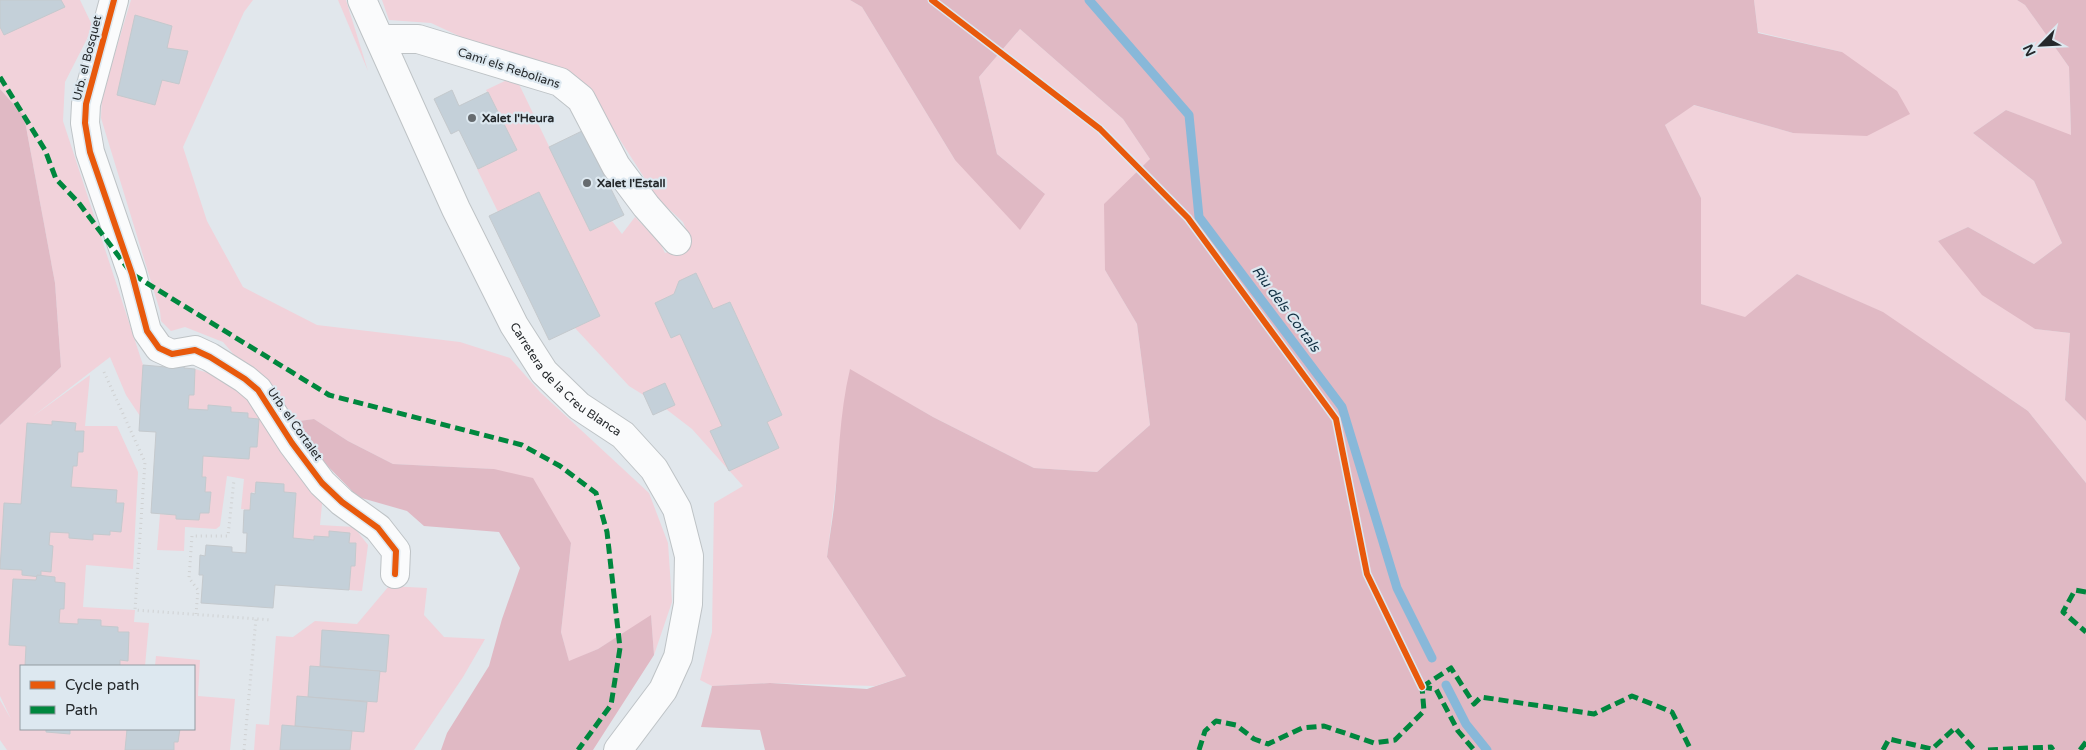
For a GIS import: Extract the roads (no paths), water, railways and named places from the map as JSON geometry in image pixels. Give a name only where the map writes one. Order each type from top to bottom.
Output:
[{"type":"main road","name":"Carretera de la Creu Blanca","points":[[362,0],[456,209],[514,325],[544,372],[579,406],[623,436],[654,469],[677,509],[689,556],[688,604],[678,657],[663,690],[618,750]]},
{"type":"main road","name":"Urb. el Bosquet","points":[[85,123],[86,104],[112,1]]},
{"type":"main road","name":"Camí els Rebolians","points":[[381,39],[418,40],[560,82],[580,99],[616,166],[646,206],[677,241]]},
{"type":"main road","name":"Urb. el Cortalet","points":[[85,123],[90,152],[132,274],[147,331],[159,348],[172,354],[195,350],[245,379],[258,390],[292,443],[322,482],[342,502],[378,528],[396,551],[395,574]]},
{"type":"waterway","name":"Riu dels Cortals","points":[[1089,0],[1189,115],[1199,217],[1342,407],[1397,588],[1432,658]]},
{"type":"waterway","name":"Riu dels Cortals","points":[[1446,685],[1466,724],[1487,750]]},
{"type":"place","name":"Xalet l'Heura","points":[[472,118]]},
{"type":"place","name":"Xalet l'Estall","points":[[587,183]]}]
